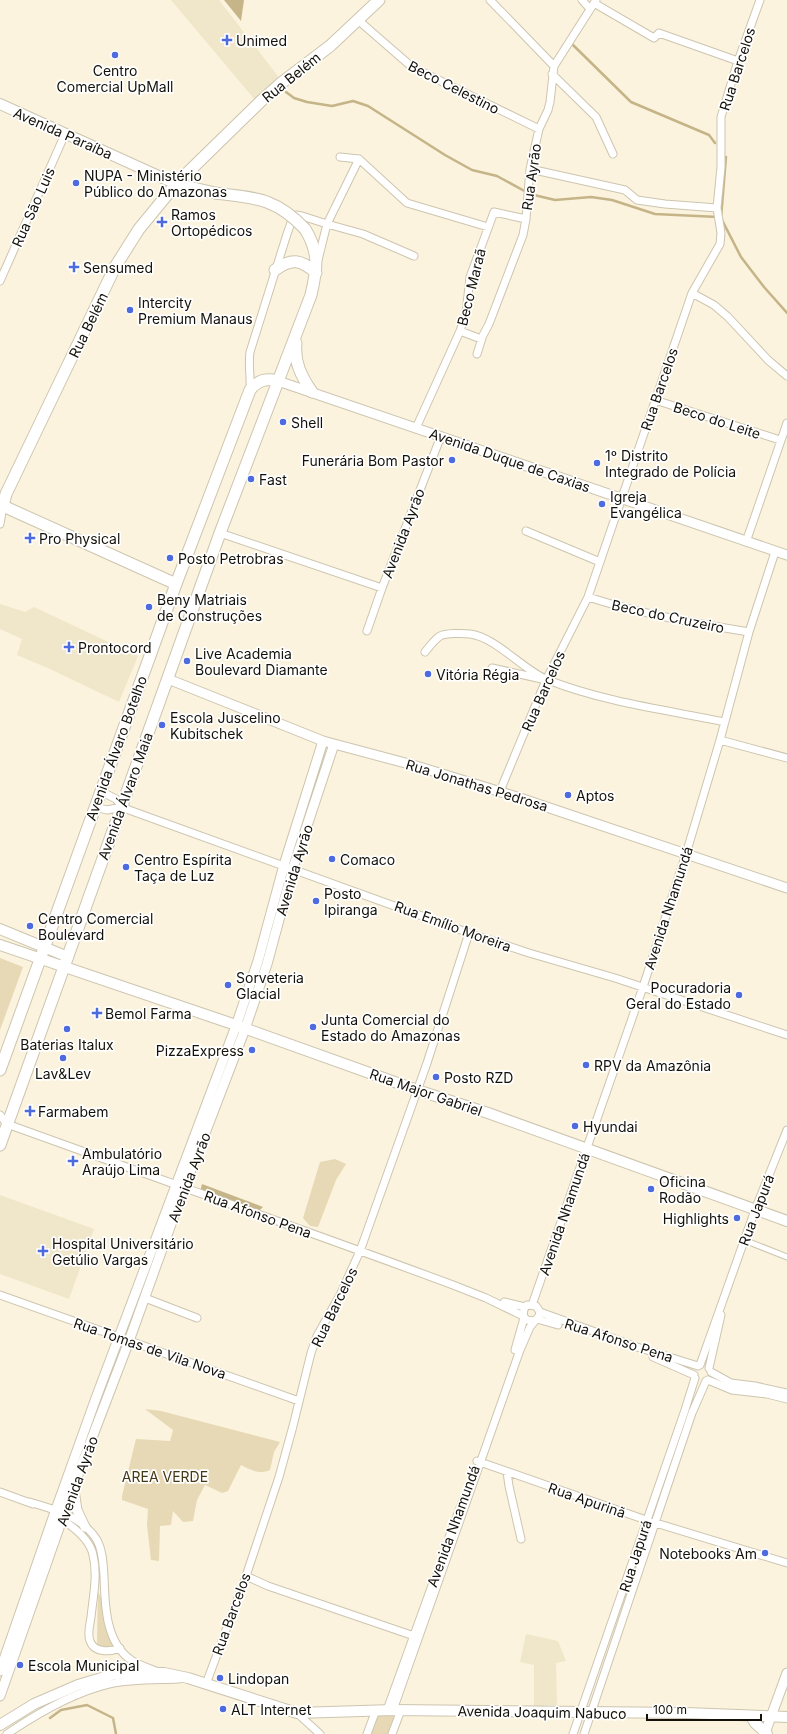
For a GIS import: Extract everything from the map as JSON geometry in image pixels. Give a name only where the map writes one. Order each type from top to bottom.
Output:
[{"type":"main road","name":"Rua Belém","points":[[1,505],[115,267],[139,229],[176,184],[267,95],[330,46],[358,20],[374,2]]},
{"type":"main road","name":"Avenida Paraíba","points":[[0,104],[176,184],[215,193],[258,199],[273,203],[285,210],[305,229],[312,239],[316,268]]},
{"type":"main road","points":[[250,390],[257,383],[264,380],[278,381],[311,295],[316,268],[298,261],[291,261],[283,264],[275,270]]},
{"type":"main road","points":[[296,337],[295,349],[298,367],[303,379],[312,392]]},
{"type":"main road","name":"Avenida Álvaro Maia","points":[[0,1145],[4,1125],[66,962],[220,533],[278,381]]},
{"type":"main road","name":"Avenida Álvaro Botelho","points":[[0,1070],[94,807],[176,584],[250,390]]},
{"type":"main road","points":[[1,505],[176,584]]},
{"type":"main road","points":[[0,929],[44,948],[66,962]]},
{"type":"main road","points":[[0,945],[39,959],[66,962]]},
{"type":"main road","name":"Rua Major Gabriel","points":[[66,962],[241,1027],[417,1090],[488,1113],[787,1221]]},
{"type":"main road","name":"Avenida Joaquim Nabuco","points":[[0,1725],[34,1704],[97,1678],[115,1674],[164,1673],[188,1678],[297,1713],[394,1710],[686,1713],[787,1717]]},
{"type":"main road","points":[[751,1716],[755,1723],[766,1733]]},
{"type":"street","points":[[490,0],[554,66]]},
{"type":"street","points":[[582,0],[594,4],[654,38],[659,34],[738,61]]},
{"type":"street","name":"Rua Barcelos","points":[[500,791],[546,680],[588,598],[654,400],[692,292],[720,244],[721,233],[717,208],[721,166],[721,117],[738,61],[760,0]]},
{"type":"street","name":"Rua Ayrão","points":[[477,354],[522,235],[526,219],[530,169],[539,130],[548,110],[554,66],[594,4]]},
{"type":"street","name":"Beco Celestino","points":[[358,20],[412,67],[539,130]]},
{"type":"street","points":[[552,74],[596,117],[613,154]]},
{"type":"street","name":"Rua São Luis","points":[[0,281],[65,134]]},
{"type":"street","points":[[340,157],[359,158],[407,203],[488,227]]},
{"type":"street","points":[[316,268],[327,224],[359,158]]},
{"type":"street","points":[[530,169],[625,190],[637,200],[717,208]]},
{"type":"street","name":"Beco Maraã","points":[[416,428],[460,331],[466,313],[470,277],[494,212],[526,219]]},
{"type":"street","points":[[250,390],[251,378],[248,364],[250,352],[287,234],[292,220],[296,215],[363,234],[414,256]]},
{"type":"street","points":[[692,292],[714,305],[728,317],[768,360],[787,376]]},
{"type":"street","points":[[460,331],[482,338]]},
{"type":"street","name":"Avenida Duque de Caxias","points":[[278,381],[787,556]]},
{"type":"street","name":"Beco do Leite","points":[[654,400],[780,440]]},
{"type":"street","points":[[746,542],[787,423]]},
{"type":"street","name":"Avenida Ayrão","points":[[367,631],[382,588],[441,436]]},
{"type":"street","name":"Rua Belém","points":[[0,524],[1,505]]},
{"type":"street","points":[[526,531],[600,562]]},
{"type":"street","points":[[220,533],[382,588]]},
{"type":"street","name":"Avenida Nhamundá","points":[[529,1306],[587,1149],[643,987],[686,854],[750,632],[775,552]]},
{"type":"street","name":"Beco do Cruzeiro","points":[[588,598],[620,608],[667,618],[750,632]]},
{"type":"street","points":[[425,652],[440,636],[459,633],[471,634],[480,637],[502,650],[546,680]]},
{"type":"street","points":[[492,668],[546,680],[616,700],[725,722]]},
{"type":"street","name":"Rua Jonathas Pedrosa","points":[[168,679],[323,741],[413,765],[500,791],[787,888]]},
{"type":"street","points":[[720,740],[787,758]]},
{"type":"street","name":"Avenida Ayrão","points":[[0,1696],[8,1660],[119,1337],[180,1187],[241,1027],[267,964],[289,867],[323,741]]},
{"type":"street","name":"Avenida Ayrão","points":[[241,1027],[258,961],[289,867],[334,744]]},
{"type":"street","name":"Rua Emílio Moreira","points":[[100,791],[116,799],[122,807]]},
{"type":"street","name":"Rua Emílio Moreira","points":[[94,807],[108,810],[122,807],[529,953],[643,987],[787,1035]]},
{"type":"street","name":"Rua Barcelos","points":[[206,1684],[246,1576],[278,1477],[299,1402],[306,1369],[318,1336],[343,1289],[360,1251],[417,1090],[469,932]]},
{"type":"street","points":[[258,961],[267,964]]},
{"type":"street","name":"Rua Afonso Pena","points":[[0,1115],[4,1125],[252,1211],[486,1298],[524,1317]]},
{"type":"street","name":"Rua Japurá","points":[[699,1365],[727,1292],[755,1210],[787,1130]]},
{"type":"street","name":"Avenida Ayrão","points":[[59,1514],[74,1485],[145,1298],[180,1187]]},
{"type":"street","points":[[744,1240],[787,1256]]},
{"type":"street","name":"Rua Japurá","points":[[710,1370],[727,1292]]},
{"type":"street","name":"Rua Tomas de Vila Nova","points":[[0,1295],[299,1402]]},
{"type":"street","points":[[145,1298],[197,1318]]},
{"type":"street","name":"Rua Afonso Pena","points":[[486,1298],[529,1306]]},
{"type":"street","points":[[529,1306],[536,1306],[537,1318],[530,1322],[524,1317],[523,1311],[529,1306]]},
{"type":"street","name":"Avenida Nhamundá","points":[[392,1734],[394,1710],[416,1637],[478,1462],[516,1349],[524,1317]]},
{"type":"street","name":"Avenida Nhamundá","points":[[478,1462],[520,1350],[537,1318]]},
{"type":"street","name":"Rua Afonso Pena","points":[[537,1318],[699,1365]]},
{"type":"street","name":"Rua Afonso Pena","points":[[574,1328],[664,1361],[694,1376]]},
{"type":"street","points":[[787,1394],[731,1383],[706,1366],[699,1365],[694,1370],[694,1376],[699,1382],[707,1381],[732,1390],[768,1391],[787,1399]]},
{"type":"street","points":[[707,1381],[710,1370]]},
{"type":"street","name":"Rua Japurá","points":[[573,1734],[684,1413],[694,1376]]},
{"type":"street","name":"Rua Japurá","points":[[584,1734],[692,1413],[707,1381]]},
{"type":"street","name":"Rua Apurinã","points":[[478,1462],[655,1523],[787,1563]]},
{"type":"street","points":[[507,1472],[521,1539]]},
{"type":"street","points":[[74,1485],[75,1503],[85,1527],[97,1541],[101,1550],[107,1614],[112,1634],[125,1655],[137,1664],[164,1673]]},
{"type":"street","points":[[0,1492],[59,1514],[85,1527]]},
{"type":"street","points":[[59,1514],[88,1543],[93,1554],[94,1582],[89,1633],[91,1644],[98,1650],[103,1651],[120,1648]]},
{"type":"street","points":[[246,1576],[268,1586],[416,1637]]},
{"type":"street","name":"Avenida Ayrão","points":[[0,1671],[8,1660]]},
{"type":"street","points":[[766,1733],[787,1674]]},
{"type":"street","points":[[7,1734],[67,1700],[94,1688],[110,1684],[188,1678]]},
{"type":"street","points":[[367,1734],[376,1710]]},
{"type":"street","points":[[297,1713],[320,1734]]},
{"type":"shaded area","name":"Unimed","points":[[171,0],[219,0],[281,80],[256,101]]},
{"type":"shaded area","points":[[224,0],[244,0],[241,21]]},
{"type":"shaded area","name":"Prontocord","points":[[0,604],[25,612],[34,607],[138,656],[119,702],[17,655],[22,639],[0,629]]},
{"type":"shaded area","points":[[202,1184],[263,1207],[259,1211],[200,1192]]},
{"type":"shaded area","name":"Hospital Universitário Getúlio Vargas","points":[[0,1195],[94,1229],[69,1299],[0,1274]]},
{"type":"shaded area","points":[[526,1634],[558,1641],[566,1661],[556,1663],[557,1705],[544,1705],[544,1709],[534,1708],[534,1665],[520,1662]]},
{"type":"green space","points":[[0,958],[23,967],[0,1030]]},
{"type":"green space","points":[[335,1159],[346,1164],[336,1180],[318,1227],[310,1226],[303,1218],[320,1162]]},
{"type":"green space","name":"AREA VERDE","points":[[145,1409],[161,1411],[280,1442],[274,1452],[270,1470],[259,1472],[241,1465],[228,1491],[222,1493],[205,1485],[197,1500],[193,1521],[183,1522],[173,1511],[171,1525],[160,1526],[159,1561],[151,1560],[147,1525],[148,1509],[122,1500],[136,1439],[170,1441],[173,1430]]},
{"type":"green space","points":[[98,1592],[102,1599],[115,1645],[104,1648],[97,1644]]},
{"type":"green space","points":[[377,1713],[398,1713],[390,1734],[370,1734]]},
{"type":"waterway","points":[[572,44],[631,102],[709,135],[715,143]]},
{"type":"waterway","points":[[286,92],[294,98],[307,102],[332,106],[353,101],[368,106],[445,155],[472,170],[497,176],[530,194],[555,200],[591,197],[612,200],[655,214],[718,217]]},
{"type":"waterway","points":[[726,157],[721,218],[741,257],[764,287],[787,313]]},
{"type":"waterway","points":[[50,1718],[61,1710],[87,1705],[113,1718],[116,1734]]},
{"type":"place","name":"Unimed","points":[[227,40]]},
{"type":"place","name":"Centro Comercial UpMall","points":[[115,55]]},
{"type":"place","name":"NUPA - Ministério Público do Amazonas","points":[[76,183]]},
{"type":"place","name":"Ramos Ortopédicos","points":[[162,222]]},
{"type":"place","name":"Sensumed","points":[[74,267]]},
{"type":"place","name":"Intercity Premium Manaus","points":[[130,310]]},
{"type":"place","name":"Shell","points":[[283,422]]},
{"type":"place","name":"Funerária Bom Pastor","points":[[452,460]]},
{"type":"place","name":"1º Distrito Integrado de Polícia","points":[[597,463]]},
{"type":"place","name":"Fast","points":[[251,479]]},
{"type":"place","name":"Igreja Evangélica","points":[[602,504]]},
{"type":"place","name":"Pro Physical","points":[[30,538]]},
{"type":"place","name":"Posto Petrobras","points":[[170,558]]},
{"type":"place","name":"Beny Matriais de Construções","points":[[149,607]]},
{"type":"place","name":"Prontocord","points":[[69,647]]},
{"type":"place","name":"Live Academia Boulevard Diamante","points":[[187,661]]},
{"type":"place","name":"Vitória Régia","points":[[428,674]]},
{"type":"place","name":"Escola Juscelino Kubitschek","points":[[162,725]]},
{"type":"place","name":"Aptos","points":[[568,795]]},
{"type":"place","name":"Comaco","points":[[332,859]]},
{"type":"place","name":"Centro Espírita Taça de Luz","points":[[126,867]]},
{"type":"place","name":"Posto Ipiranga","points":[[316,901]]},
{"type":"place","name":"Centro Comercial Boulevard","points":[[30,926]]},
{"type":"place","name":"Sorveteria Glacial","points":[[228,985]]},
{"type":"place","name":"Pocuradoria Geral do Estado","points":[[739,995]]},
{"type":"place","name":"Bemol Farma","points":[[97,1013]]},
{"type":"place","name":"Junta Comercial do Estado do Amazonas","points":[[313,1027]]},
{"type":"place","name":"Baterias Italux","points":[[67,1029]]},
{"type":"place","name":"PizzaExpress","points":[[252,1050]]},
{"type":"place","name":"Lav&Lev","points":[[63,1058]]},
{"type":"place","name":"RPV da Amazônia","points":[[586,1065]]},
{"type":"place","name":"Posto RZD","points":[[436,1077]]},
{"type":"place","name":"Farmabem","points":[[30,1111]]},
{"type":"place","name":"Hyundai","points":[[575,1126]]},
{"type":"place","name":"Ambulatório Araújo Lima","points":[[73,1161]]},
{"type":"place","name":"Oficina Rodão","points":[[651,1189]]},
{"type":"place","name":"Highlights","points":[[737,1218]]},
{"type":"place","name":"Hospital Universitário Getúlio Vargas","points":[[43,1251]]},
{"type":"place","name":"Notebooks Am","points":[[765,1553]]},
{"type":"place","name":"Escola Municipal","points":[[20,1665]]},
{"type":"place","name":"Lindopan","points":[[220,1678]]},
{"type":"place","name":"ALT Internet","points":[[223,1709]]}]
